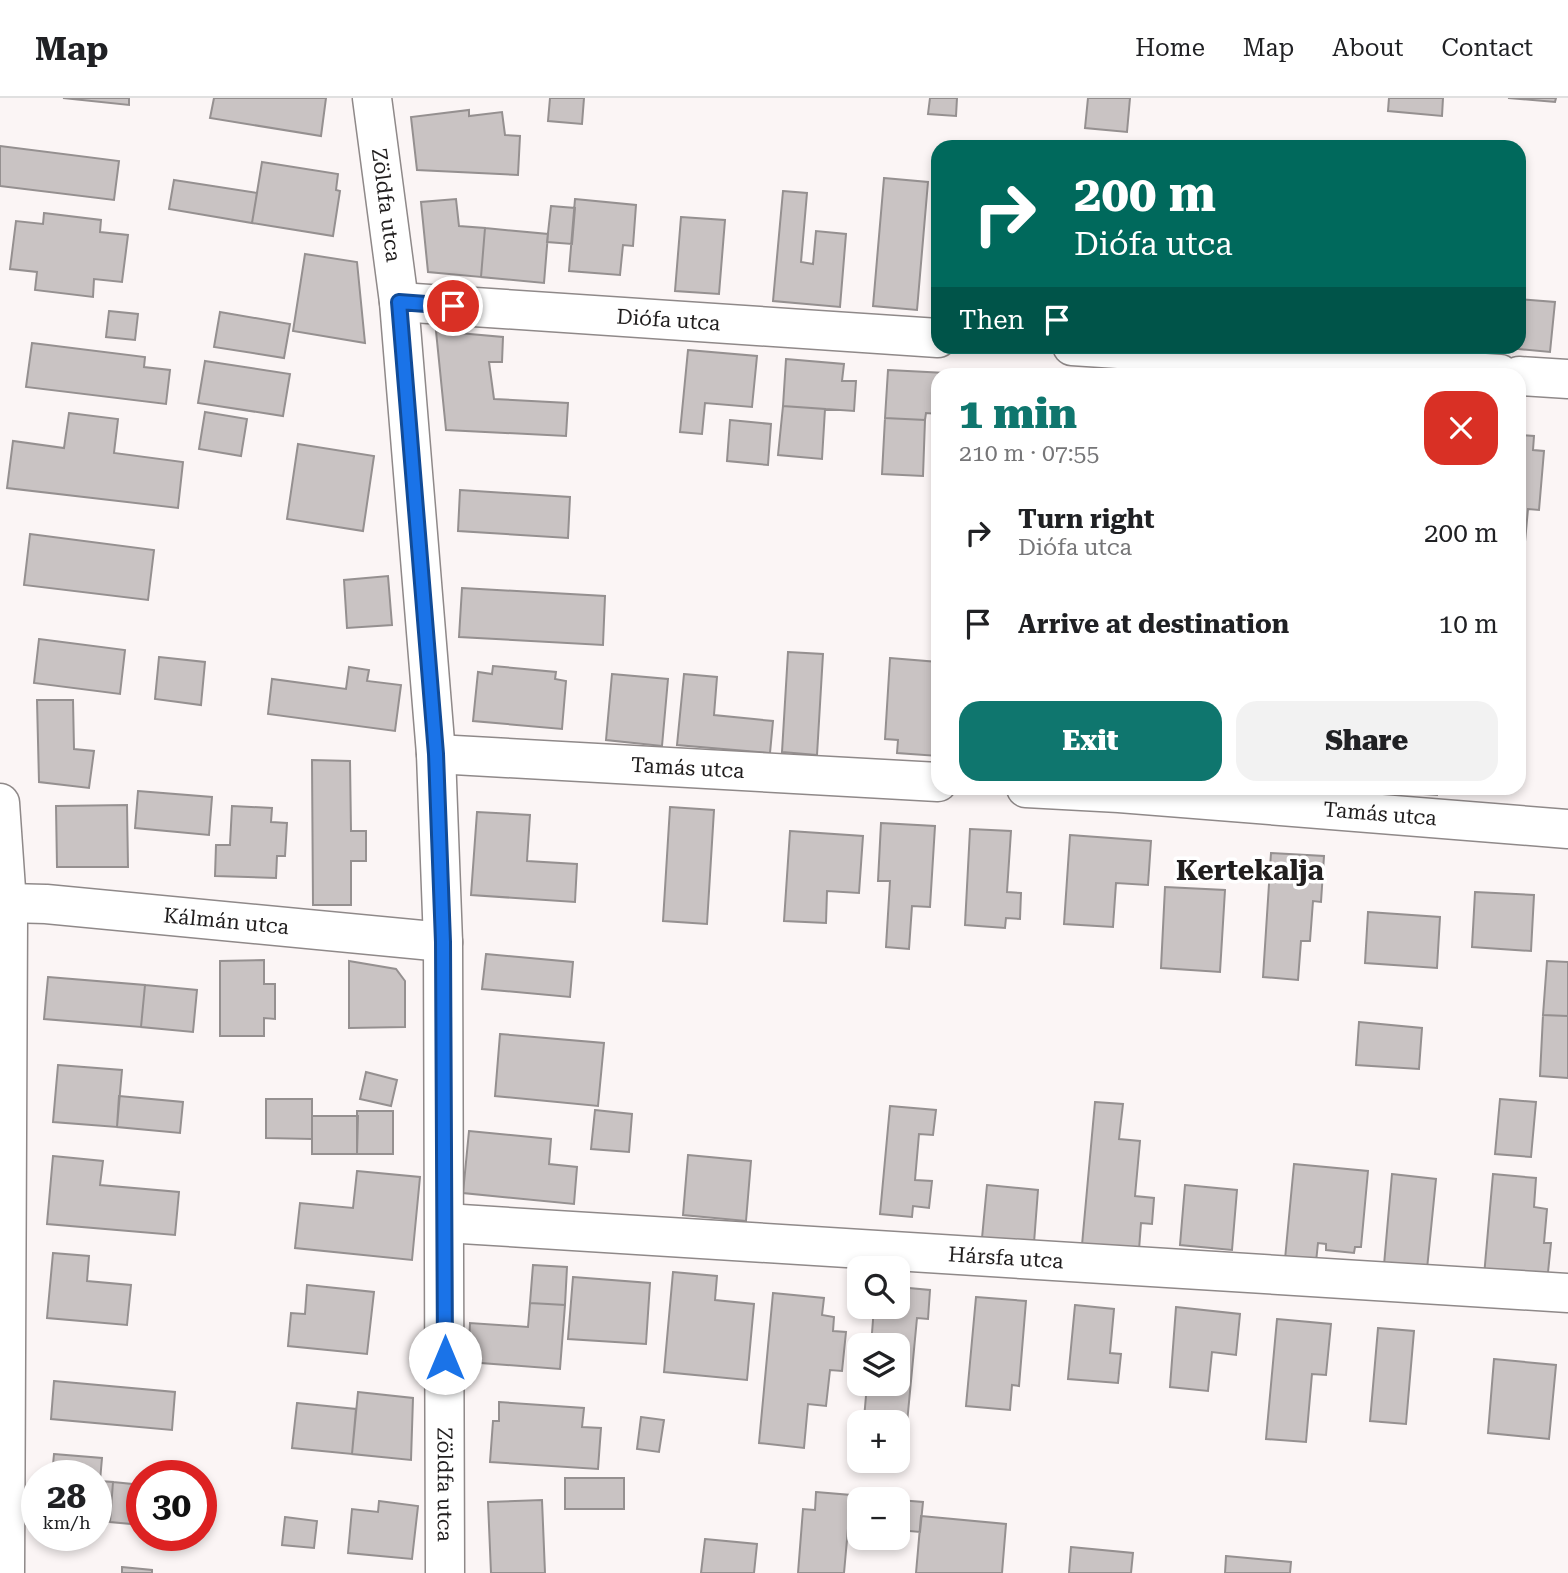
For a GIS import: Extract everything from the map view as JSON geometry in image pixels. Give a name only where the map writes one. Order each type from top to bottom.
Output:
[{"type":"street","name":"Zöldfa utca","points":[[372,98],[399,302],[436,754],[443,942],[445,1573]]},
{"type":"street","name":"Diófa utca","points":[[399,302],[931,338]]},
{"type":"street","points":[[1194,354],[1408,368]]},
{"type":"street","points":[[1526,376],[1568,379]]},
{"type":"street","name":"Tamás utca","points":[[436,754],[931,782]]},
{"type":"street","name":"Tamás utca","points":[[1144,795],[1568,829]]},
{"type":"street","points":[[0,803],[5,913],[5,1573]]},
{"type":"street","name":"Kálmán utca","points":[[5,913],[46,904],[443,942]]},
{"type":"street","name":"Hársfa utca","points":[[445,1223],[1568,1293]]},
{"type":"building","points":[[63,98],[129,98],[129,105]]},
{"type":"building","points":[[214,98],[326,98],[321,136],[210,118]]},
{"type":"building","points":[[550,98],[584,98],[582,124],[548,121]]},
{"type":"building","points":[[930,98],[957,98],[956,116],[928,114]]},
{"type":"building","points":[[1088,98],[1130,98],[1127,132],[1085,128]]},
{"type":"building","points":[[1389,98],[1443,98],[1442,116],[1388,111]]},
{"type":"building","points":[[1508,98],[1556,98],[1555,102]]},
{"type":"building","points":[[469,110],[469,116],[502,112],[505,135],[520,136],[518,175],[417,170],[411,117]]},
{"type":"building","points":[[0,146],[119,161],[114,200],[0,186]]},
{"type":"building","points":[[262,162],[338,174],[336,190],[340,191],[333,236],[252,223]]},
{"type":"building","points":[[884,178],[928,182],[917,310],[873,306]]},
{"type":"building","points":[[174,180],[257,193],[252,223],[169,209]]},
{"type":"building","points":[[783,191],[807,193],[801,262],[813,264],[816,231],[846,234],[840,307],[773,301]]},
{"type":"building","points":[[456,199],[459,226],[485,228],[481,277],[428,272],[421,202]]},
{"type":"building","points":[[575,199],[636,205],[633,246],[623,245],[620,275],[569,271]]},
{"type":"building","points":[[551,206],[575,208],[572,244],[547,242]]},
{"type":"building","points":[[44,213],[101,220],[100,232],[128,235],[122,282],[94,279],[93,297],[35,290],[37,272],[10,269],[16,221],[43,224]]},
{"type":"building","points":[[681,217],[725,220],[719,294],[675,291]]},
{"type":"building","points":[[485,228],[548,234],[544,283],[481,277]]},
{"type":"building","points":[[305,254],[357,262],[365,343],[293,331]]},
{"type":"building","points":[[1526,300],[1555,302],[1550,352],[1526,350]]},
{"type":"building","points":[[109,311],[138,314],[135,340],[106,337]]},
{"type":"building","points":[[220,312],[290,324],[284,358],[214,347]]},
{"type":"building","points":[[436,331],[503,337],[502,362],[489,362],[494,399],[568,403],[566,436],[446,430]]},
{"type":"building","points":[[32,343],[145,357],[144,367],[170,370],[166,404],[26,387]]},
{"type":"building","points":[[688,350],[757,356],[752,407],[705,403],[702,434],[680,432]]},
{"type":"building","points":[[786,359],[844,364],[842,381],[856,381],[854,411],[783,406]]},
{"type":"building","points":[[205,361],[290,374],[283,416],[198,403]]},
{"type":"building","points":[[888,370],[931,372],[931,413],[926,413],[925,420],[885,418]]},
{"type":"building","points":[[783,406],[825,409],[822,459],[778,455]]},
{"type":"building","points":[[205,412],[247,419],[241,456],[199,449]]},
{"type":"building","points":[[69,413],[118,419],[114,453],[183,462],[178,508],[7,488],[13,441],[64,448]]},
{"type":"building","points":[[885,418],[925,420],[923,476],[882,474]]},
{"type":"building","points":[[730,420],[771,424],[768,465],[727,461]]},
{"type":"building","points":[[1526,435],[1534,436],[1533,450],[1544,451],[1539,510],[1528,509],[1526,531]]},
{"type":"building","points":[[298,444],[374,456],[363,531],[287,519]]},
{"type":"building","points":[[460,490],[570,497],[568,538],[458,531]]},
{"type":"building","points":[[30,534],[154,550],[148,600],[24,585]]},
{"type":"building","points":[[388,576],[392,625],[347,628],[344,580]]},
{"type":"building","points":[[462,588],[605,596],[603,645],[459,637]]},
{"type":"building","points":[[39,639],[125,650],[120,694],[34,683]]},
{"type":"building","points":[[788,652],[823,654],[817,755],[782,752]]},
{"type":"building","points":[[159,657],[205,662],[201,705],[155,699]]},
{"type":"building","points":[[890,658],[931,661],[931,755],[897,753],[898,740],[885,739]]},
{"type":"building","points":[[493,666],[556,672],[555,679],[566,681],[562,729],[473,721],[478,672],[492,674]]},
{"type":"building","points":[[349,667],[369,670],[367,681],[401,685],[395,731],[268,714],[272,679],[346,689]]},
{"type":"building","points":[[612,674],[668,679],[662,746],[606,740]]},
{"type":"building","points":[[684,674],[717,677],[714,715],[773,721],[770,753],[677,745]]},
{"type":"building","points":[[37,700],[73,700],[74,749],[94,751],[89,788],[39,782]]},
{"type":"building","points":[[312,760],[350,761],[351,831],[366,831],[366,861],[351,861],[351,905],[313,905]]},
{"type":"building","points":[[138,791],[212,797],[209,835],[135,828]]},
{"type":"building","points":[[127,805],[128,867],[57,867],[56,806]]},
{"type":"building","points":[[232,806],[272,808],[271,822],[287,823],[285,856],[277,856],[276,878],[215,876],[216,845],[230,845]]},
{"type":"building","points":[[670,807],[714,810],[707,924],[663,921]]},
{"type":"building","points":[[477,812],[530,815],[527,861],[577,864],[575,902],[471,895]]},
{"type":"building","points":[[881,823],[935,826],[930,907],[912,906],[909,949],[886,947],[890,881],[878,881]]},
{"type":"building","points":[[970,829],[1011,831],[1007,892],[1021,893],[1020,919],[1006,918],[1005,928],[965,925]]},
{"type":"building","points":[[790,831],[863,836],[859,893],[827,891],[826,923],[784,921]]},
{"type":"building","points":[[1070,835],[1151,841],[1148,885],[1116,883],[1113,927],[1064,924]]},
{"type":"building","points":[[1271,853],[1324,856],[1321,902],[1313,901],[1310,941],[1301,941],[1298,980],[1263,977]]},
{"type":"building","points":[[1165,887],[1225,890],[1220,972],[1161,968]]},
{"type":"building","points":[[1475,892],[1534,895],[1531,951],[1472,947]]},
{"type":"building","points":[[1368,912],[1440,917],[1437,968],[1365,963]]},
{"type":"building","points":[[486,954],[573,962],[570,997],[482,989]]},
{"type":"building","points":[[264,960],[264,984],[275,984],[275,1019],[264,1018],[264,1036],[220,1036],[220,961]]},
{"type":"building","points":[[349,961],[396,969],[405,981],[405,1027],[349,1028]]},
{"type":"building","points":[[1547,961],[1568,962],[1568,1016],[1543,1015]]},
{"type":"building","points":[[48,977],[145,985],[141,1027],[44,1019]]},
{"type":"building","points":[[145,985],[197,990],[193,1032],[141,1027]]},
{"type":"building","points":[[1543,1015],[1568,1016],[1568,1078],[1540,1076]]},
{"type":"building","points":[[1359,1022],[1422,1028],[1419,1069],[1356,1065]]},
{"type":"building","points":[[500,1034],[604,1043],[598,1106],[495,1096]]},
{"type":"building","points":[[58,1065],[122,1070],[117,1127],[53,1122]]},
{"type":"building","points":[[366,1072],[397,1080],[391,1106],[360,1099]]},
{"type":"building","points":[[119,1096],[183,1102],[180,1133],[117,1127]]},
{"type":"building","points":[[266,1099],[312,1099],[312,1139],[266,1138]]},
{"type":"building","points":[[1500,1099],[1536,1102],[1531,1157],[1495,1154]]},
{"type":"building","points":[[1095,1102],[1123,1104],[1119,1139],[1140,1141],[1135,1196],[1154,1198],[1152,1224],[1141,1223],[1139,1250],[1082,1245]]},
{"type":"building","points":[[890,1106],[936,1110],[933,1135],[919,1134],[915,1180],[932,1181],[929,1208],[913,1206],[912,1217],[880,1214]]},
{"type":"building","points":[[595,1110],[632,1114],[629,1152],[591,1149]]},
{"type":"building","points":[[357,1111],[393,1111],[393,1154],[357,1154]]},
{"type":"building","points":[[312,1116],[358,1116],[357,1154],[312,1154]]},
{"type":"building","points":[[469,1131],[551,1139],[549,1164],[577,1167],[574,1204],[463,1193]]},
{"type":"building","points":[[688,1155],[751,1161],[746,1221],[683,1215]]},
{"type":"building","points":[[53,1156],[103,1161],[100,1185],[179,1192],[175,1235],[47,1224]]},
{"type":"building","points":[[1294,1164],[1368,1171],[1361,1247],[1355,1247],[1354,1253],[1326,1250],[1326,1244],[1318,1243],[1316,1262],[1285,1259]]},
{"type":"building","points":[[357,1171],[420,1177],[412,1260],[295,1248],[300,1203],[353,1208]]},
{"type":"building","points":[[1392,1174],[1436,1179],[1427,1269],[1384,1265]]},
{"type":"building","points":[[1493,1174],[1536,1178],[1534,1207],[1547,1209],[1544,1243],[1551,1243],[1547,1282],[1484,1276]]},
{"type":"building","points":[[987,1185],[1038,1190],[1034,1243],[982,1238]]},
{"type":"building","points":[[1185,1185],[1237,1190],[1232,1250],[1180,1245]]},
{"type":"building","points":[[53,1253],[89,1256],[87,1281],[131,1285],[127,1325],[47,1318]]},
{"type":"building","points":[[533,1265],[567,1267],[565,1305],[530,1303]]},
{"type":"building","points":[[673,1272],[717,1276],[715,1300],[754,1304],[747,1380],[664,1372]]},
{"type":"building","points":[[573,1277],[650,1283],[646,1344],[568,1339]]},
{"type":"building","points":[[307,1285],[374,1292],[367,1354],[288,1346],[291,1313],[305,1314]]},
{"type":"building","points":[[910,1288],[930,1290],[928,1319],[917,1318],[910,1392],[910,1333],[872,1333],[873,1319],[910,1319]]},
{"type":"building","points":[[773,1293],[824,1298],[822,1315],[834,1317],[833,1331],[846,1332],[842,1371],[830,1370],[826,1406],[808,1404],[804,1448],[759,1443]]},
{"type":"building","points":[[976,1297],[1026,1301],[1019,1386],[1012,1385],[1010,1410],[966,1406]]},
{"type":"building","points":[[530,1303],[565,1305],[560,1369],[468,1362],[470,1323],[528,1327]]},
{"type":"building","points":[[1075,1305],[1114,1309],[1110,1353],[1121,1354],[1118,1383],[1068,1379]]},
{"type":"building","points":[[1176,1307],[1240,1314],[1236,1355],[1212,1352],[1208,1391],[1170,1387]]},
{"type":"building","points":[[1277,1319],[1331,1324],[1326,1375],[1312,1374],[1306,1442],[1266,1439]]},
{"type":"building","points":[[1378,1328],[1414,1331],[1406,1424],[1370,1421]]},
{"type":"building","points":[[1494,1359],[1556,1365],[1549,1439],[1488,1433]]},
{"type":"building","points":[[54,1381],[175,1392],[172,1430],[51,1419]]},
{"type":"building","points":[[358,1392],[413,1398],[411,1460],[352,1454]]},
{"type":"building","points":[[866,1396],[910,1396],[908,1410],[865,1410]]},
{"type":"building","points":[[499,1402],[584,1408],[582,1427],[601,1428],[598,1469],[490,1462],[493,1421],[499,1421]]},
{"type":"building","points":[[297,1403],[356,1409],[352,1454],[292,1448]]},
{"type":"building","points":[[641,1417],[664,1420],[659,1452],[637,1449]]},
{"type":"building","points":[[54,1454],[102,1458],[102,1460],[53,1460]]},
{"type":"building","points":[[565,1478],[624,1478],[624,1509],[565,1509]]},
{"type":"building","points":[[113,1482],[126,1483],[126,1524],[112,1522]]},
{"type":"building","points":[[816,1492],[847,1495],[844,1573],[798,1573],[803,1509],[815,1510]]},
{"type":"building","points":[[542,1500],[545,1573],[491,1573],[488,1502]]},
{"type":"building","points":[[379,1501],[418,1506],[412,1559],[348,1553],[352,1509],[378,1512]]},
{"type":"building","points":[[910,1501],[923,1502],[920,1532],[910,1531]]},
{"type":"building","points":[[921,1516],[1006,1524],[1002,1573],[916,1573]]},
{"type":"building","points":[[285,1517],[317,1521],[314,1548],[282,1545]]},
{"type":"building","points":[[705,1539],[757,1544],[754,1573],[701,1573]]},
{"type":"building","points":[[1071,1547],[1133,1553],[1131,1573],[1069,1573]]},
{"type":"building","points":[[1226,1556],[1291,1562],[1290,1573],[1225,1573]]},
{"type":"building","points":[[122,1567],[152,1570],[152,1573],[122,1573]]},
{"type":"district","name":"Kertekalja","points":[[1250,870]]},
{"type":"route","points":[[445,1358],[443,942],[436,754],[399,302],[453,306]]}]
